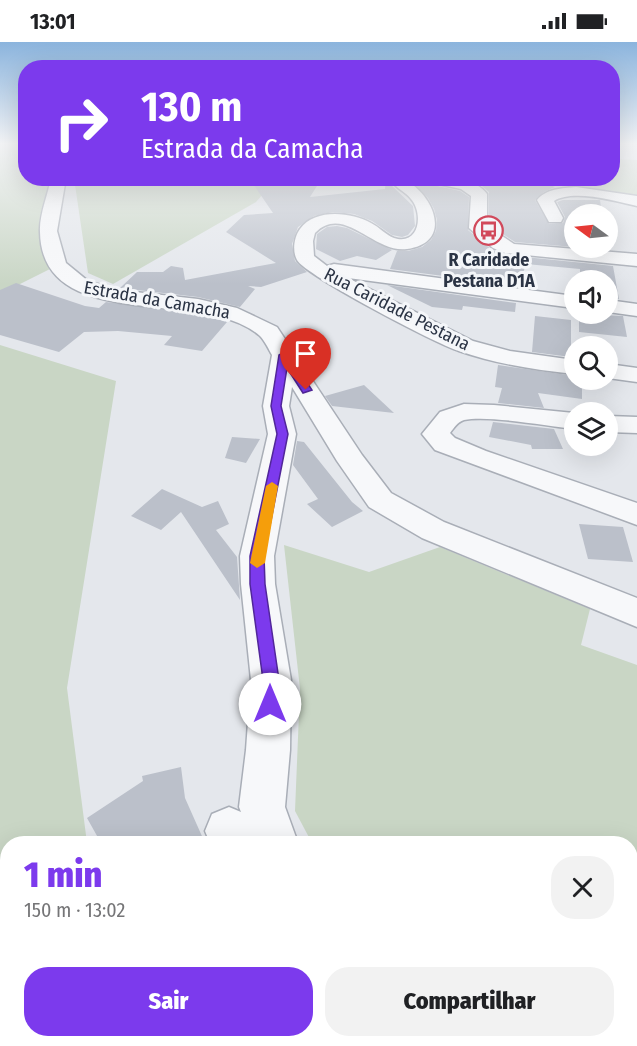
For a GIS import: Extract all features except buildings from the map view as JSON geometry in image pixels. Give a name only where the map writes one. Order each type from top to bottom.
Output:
[{"type":"street","name":"Estrada da Camacha","points":[[55,190],[44,227],[45,248],[56,269],[80,290],[215,309],[245,316],[269,332],[351,461],[380,500],[433,530],[637,613]]},
{"type":"street","name":"Rua Caridade Pestana","points":[[410,190],[418,196],[423,206],[427,227],[423,238],[416,243],[395,244],[378,238],[358,222],[337,219],[321,221],[311,228],[304,239],[305,258],[317,268],[369,298],[465,346],[508,358],[564,366]]},
{"type":"street","points":[[472,190],[479,194],[478,228],[499,244],[511,249],[637,260]]},
{"type":"street","points":[[569,190],[573,192]]},
{"type":"street","points":[[572,204],[568,203],[573,192]]},
{"type":"street","points":[[555,218],[545,200],[551,195],[573,192],[637,201]]},
{"type":"street","points":[[317,268],[564,301]]},
{"type":"street","points":[[618,307],[637,310]]},
{"type":"street","points":[[272,836],[262,807],[268,750],[271,680],[258,584],[257,556],[282,434],[276,406],[284,355]]},
{"type":"street","points":[[618,372],[637,375]]},
{"type":"street","points":[[564,420],[456,413],[442,423],[436,434],[445,444],[476,457],[637,514]]},
{"type":"street","points":[[618,424],[637,425]]},
{"type":"green space","points":[[0,190],[60,190],[52,268],[0,294]]},
{"type":"green space","points":[[76,190],[267,190],[256,202],[113,284],[88,273]]},
{"type":"green space","points":[[595,190],[637,190],[637,195]]},
{"type":"green space","points":[[0,345],[116,381],[67,688],[86,836],[0,836]]},
{"type":"green space","points":[[284,545],[369,572],[440,547],[590,609],[581,645],[637,665],[637,836],[308,836],[295,811],[300,689]]},
{"type":"slow traffic","points":[[257,563],[272,486]]},
{"type":"place","name":"R Caridade Pestana D1A","points":[[489,231]]},
{"type":"route","points":[[270,704],[271,680],[258,584],[257,556],[282,434],[276,406],[284,355],[306,390]]}]
